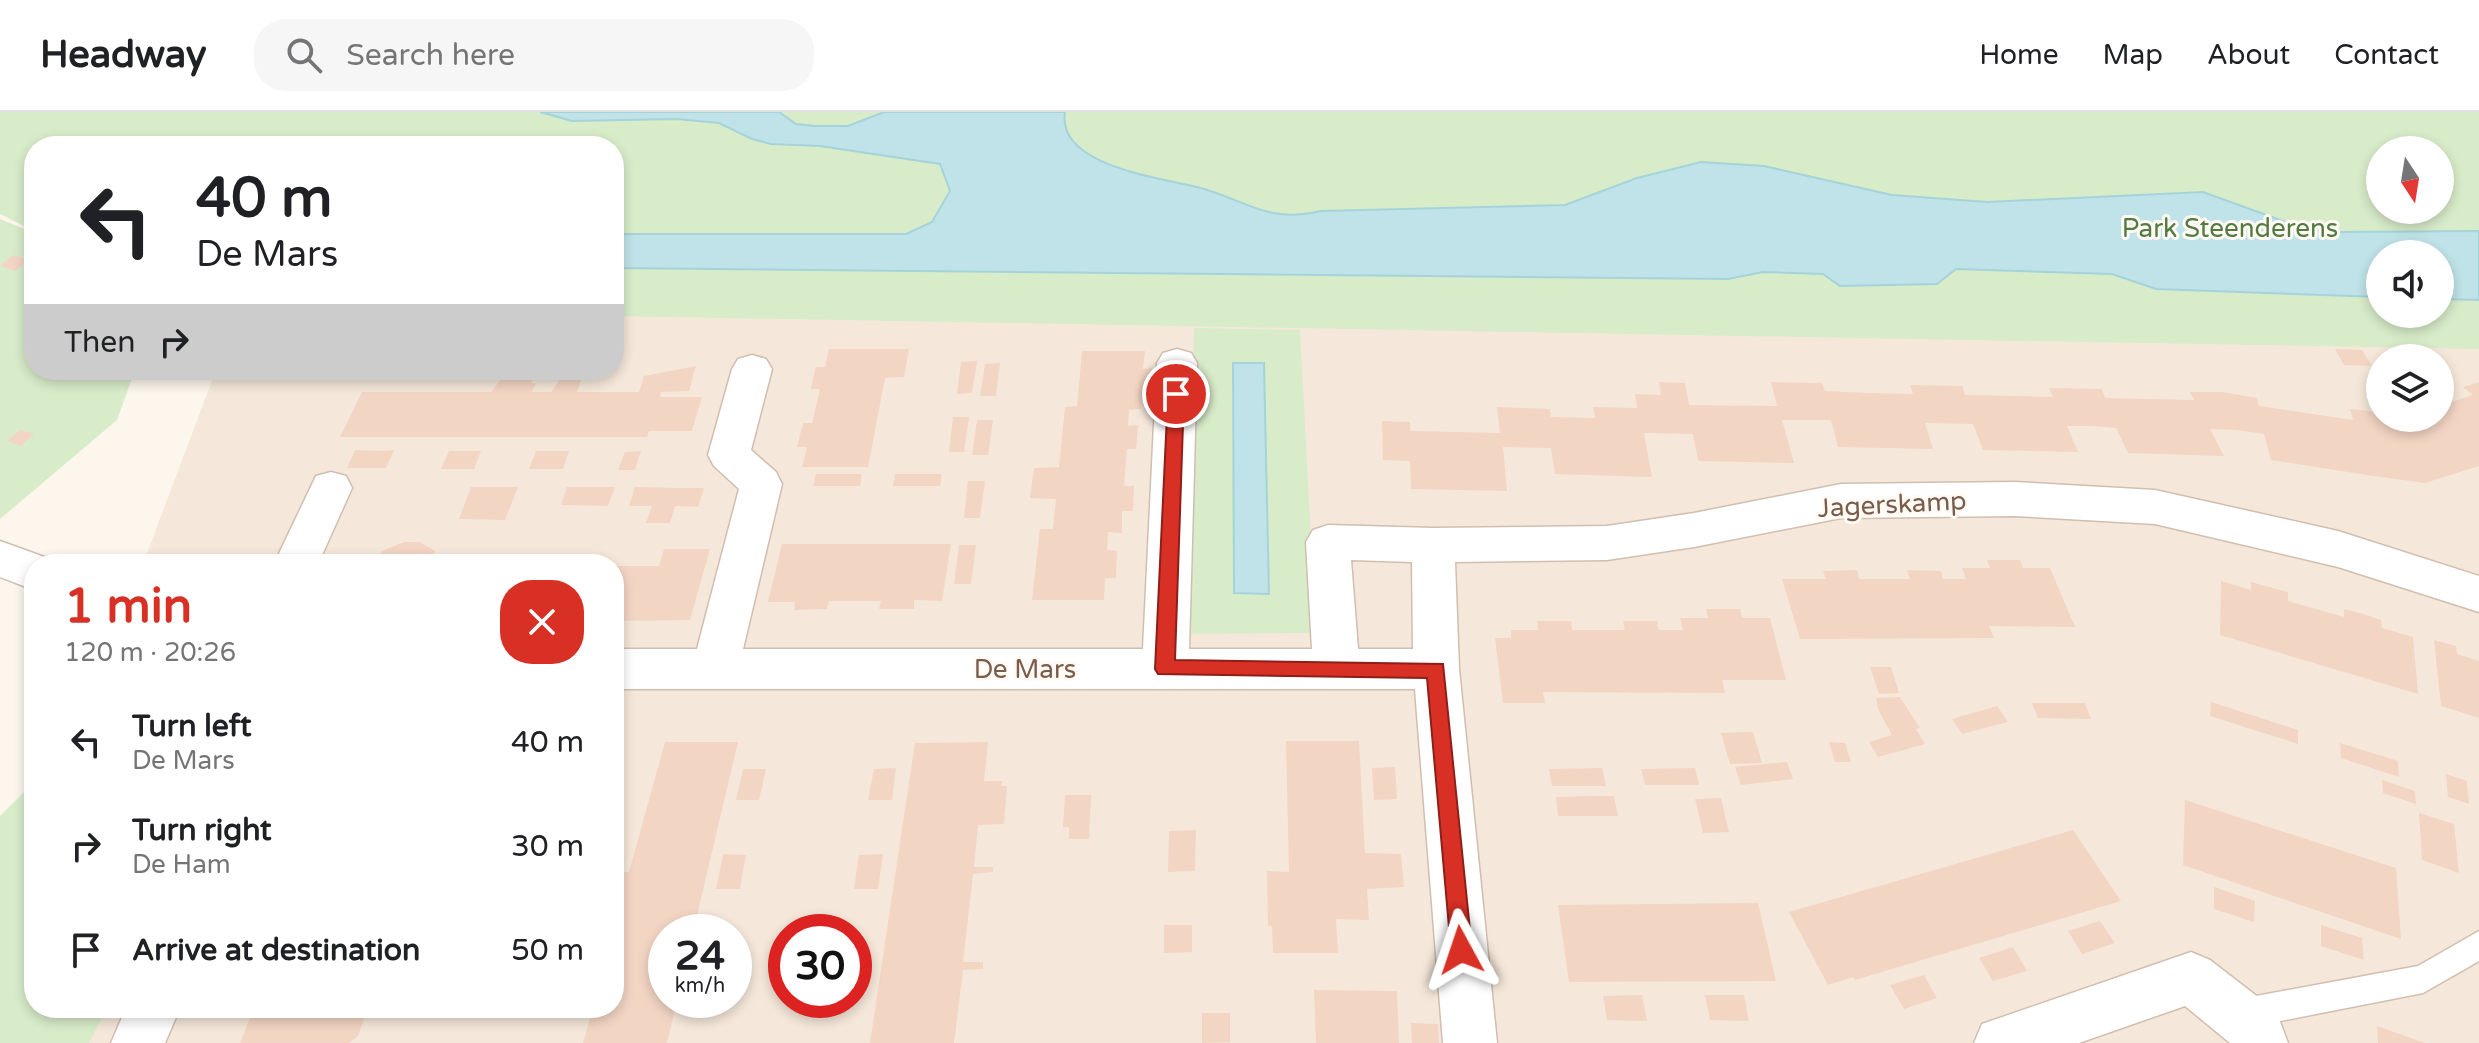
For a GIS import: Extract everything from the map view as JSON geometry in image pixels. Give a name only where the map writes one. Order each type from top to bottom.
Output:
[{"type":"street","points":[[1165,669],[1177,363]]},
{"type":"street","points":[[715,669],[761,484],[729,455],[752,369]]},
{"type":"street","points":[[301,554],[331,488]]},
{"type":"street","name":"Jagerskamp","points":[[1336,669],[1328,542],[1433,545],[1607,543],[1694,530],[1841,501],[2015,499],[2155,507],[2338,549],[2479,594]]},
{"type":"street","points":[[1433,545],[1436,669],[1470,1043]]},
{"type":"street","points":[[0,559],[24,568]]},
{"type":"street","name":"De Mars","points":[[624,669],[1436,669]]},
{"type":"street","points":[[2001,1043],[2191,978],[2249,1029]]},
{"type":"street","points":[[138,1043],[149,1018]]},
{"type":"lane","points":[[2249,1029],[2423,979],[2479,945]]},
{"type":"shaded area","points":[[0,112],[2479,112],[2479,1043],[0,1043],[0,948],[24,990],[24,1018],[624,1018],[624,554],[147,554],[212,380],[624,380],[624,136],[24,136]]},
{"type":"green space","name":"Park Steenderens","points":[[0,112],[2479,112],[2479,349],[2454,349],[2454,344],[2366,344],[2366,347],[624,316],[624,136],[24,136],[24,226],[0,214]]},
{"type":"green space","points":[[0,219],[24,229],[24,380],[131,380],[117,420],[0,519]]},
{"type":"green space","points":[[1194,328],[1300,330],[1316,633],[1186,634]],"holes":[[[1263,363],[1269,593],[1234,593],[1233,364]]]},
{"type":"green space","points":[[24,792],[24,1018],[102,1018],[89,1043],[0,1043],[0,816]]},
{"type":"water","points":[[540,112],[779,112],[796,124],[848,126],[884,112],[1065,112],[1067,131],[1078,146],[1095,158],[1141,175],[1204,189],[1260,210],[1287,215],[1321,211],[1565,205],[1637,178],[1701,162],[1764,166],[1892,195],[1987,202],[2203,192],[2294,225],[2339,232],[2479,231],[2479,300],[2454,299],[2454,240],[2366,240],[2366,296],[2156,289],[2112,274],[1956,269],[1937,284],[1840,286],[1823,274],[1763,272],[1728,279],[624,268],[624,234],[906,234],[932,222],[950,191],[940,164],[820,146],[771,144],[752,139],[719,123],[676,119],[572,121]]},
{"type":"water","points":[[1233,363],[1264,363],[1269,594],[1234,593]]},
{"type":"building","points":[[13,255],[24,259],[24,264],[16,271],[0,266]]},
{"type":"building","points":[[829,349],[909,349],[904,377],[885,378],[868,467],[802,467],[807,447],[797,447],[803,423],[812,423],[820,389],[811,389],[813,378],[816,367],[825,367]]},
{"type":"building","points":[[2335,349],[2362,350],[2366,356],[2366,366],[2344,365]]},
{"type":"building","points":[[1082,351],[1145,351],[1143,369],[1153,368],[1152,391],[1142,390],[1141,409],[1129,410],[1128,426],[1138,425],[1136,449],[1127,449],[1124,486],[1134,486],[1133,511],[1122,511],[1122,533],[1108,532],[1107,550],[1117,551],[1116,578],[1105,578],[1104,600],[1032,600],[1040,529],[1053,529],[1056,499],[1030,498],[1034,468],[1059,467],[1065,407],[1077,406]]},
{"type":"building","points":[[977,361],[972,393],[957,394],[961,362]]},
{"type":"building","points":[[1000,363],[996,396],[980,396],[985,364]]},
{"type":"building","points":[[696,366],[689,391],[661,392],[660,397],[702,397],[692,431],[649,431],[647,437],[340,437],[362,392],[491,392],[500,380],[532,380],[531,383],[536,383],[532,392],[551,392],[559,380],[581,380],[577,392],[639,392],[644,376]]},
{"type":"building","points":[[1659,382],[1685,383],[1689,405],[1777,406],[1771,382],[1822,383],[1825,391],[1913,394],[1910,385],[1962,386],[1965,395],[2053,397],[2049,388],[2102,389],[2105,398],[2194,400],[2190,392],[2222,392],[2257,398],[2259,406],[2353,420],[2350,409],[2366,411],[2366,432],[2454,432],[2454,401],[2473,395],[2463,387],[2479,382],[2479,466],[2425,483],[2373,476],[2271,460],[2264,434],[2210,429],[2224,456],[2128,453],[2116,428],[2092,426],[2067,426],[2078,452],[1983,450],[1973,424],[1925,423],[1933,449],[1838,447],[1831,420],[1782,420],[1794,463],[1698,461],[1693,434],[1644,433],[1652,477],[1555,474],[1551,448],[1503,447],[1507,491],[1411,489],[1410,461],[1383,460],[1382,421],[1410,422],[1410,431],[1500,433],[1497,407],[1550,409],[1551,417],[1595,418],[1593,407],[1637,408],[1635,394],[1661,395]]},
{"type":"building","points":[[953,417],[969,417],[964,452],[949,452]]},
{"type":"building","points":[[977,420],[993,420],[988,455],[972,455]]},
{"type":"building","points":[[20,430],[34,434],[21,446],[7,441]]},
{"type":"building","points":[[355,450],[394,450],[386,468],[347,468]]},
{"type":"building","points":[[449,451],[481,451],[474,469],[441,469]]},
{"type":"building","points":[[536,451],[569,451],[563,469],[529,469]]},
{"type":"building","points":[[641,451],[635,470],[618,470],[625,452]]},
{"type":"building","points":[[816,474],[862,474],[860,486],[813,486]]},
{"type":"building","points":[[895,474],[942,474],[940,486],[893,486]]},
{"type":"building","points":[[968,481],[985,481],[980,518],[964,518]]},
{"type":"building","points":[[471,487],[518,487],[505,520],[459,519]]},
{"type":"building","points":[[567,487],[615,487],[608,506],[561,505]]},
{"type":"building","points":[[635,487],[704,488],[698,507],[675,506],[670,523],[646,523],[652,506],[629,506]]},
{"type":"building","points":[[404,542],[420,542],[435,551],[434,554],[381,554]]},
{"type":"building","points":[[782,544],[951,544],[942,601],[914,600],[914,609],[879,609],[881,601],[829,601],[827,609],[794,610],[795,602],[768,602]]},
{"type":"building","points":[[959,545],[976,545],[971,584],[954,584]]},
{"type":"building","points":[[664,549],[710,549],[690,620],[624,621],[624,566],[659,566]]},
{"type":"building","points":[[1987,560],[2020,560],[2023,568],[2050,568],[2075,627],[1989,626],[1994,638],[1800,639],[1782,579],[1826,579],[1823,571],[1857,570],[1859,579],[1910,579],[1907,570],[1941,571],[1943,579],[1966,579],[1962,568],[1990,568]]},
{"type":"building","points":[[2221,581],[2251,590],[2251,582],[2288,592],[2288,601],[2344,617],[2344,609],[2363,614],[2381,620],[2382,628],[2413,637],[2418,694],[2220,635]]},
{"type":"building","points":[[1706,609],[1740,609],[1742,618],[1770,618],[1786,680],[1722,680],[1725,693],[1543,692],[1545,703],[1503,703],[1495,638],[1511,638],[1511,630],[1538,630],[1537,621],[1571,621],[1572,630],[1625,630],[1623,621],[1657,621],[1659,630],[1683,630],[1680,618],[1708,618]]},
{"type":"building","points":[[2434,640],[2456,646],[2457,654],[2479,661],[2479,718],[2441,706]]},
{"type":"building","points":[[1870,667],[1891,667],[1899,693],[1879,694]]},
{"type":"building","points":[[1900,697],[1920,728],[1916,729],[1925,744],[1878,757],[1869,742],[1892,735],[1878,709],[1876,698]]},
{"type":"building","points":[[2211,702],[2298,730],[2298,744],[2210,716]]},
{"type":"building","points":[[2032,703],[2085,703],[2091,719],[2038,718]]},
{"type":"building","points":[[1997,706],[2008,722],[1962,734],[1952,719]]},
{"type":"building","points":[[1753,732],[1762,763],[1730,764],[1721,733]]},
{"type":"building","points":[[1286,741],[1359,741],[1365,853],[1401,854],[1404,887],[1367,889],[1369,920],[1336,919],[1338,953],[1273,953],[1272,926],[1268,926],[1267,871],[1289,872]]},
{"type":"building","points":[[665,742],[738,742],[697,914],[648,914],[648,1018],[673,1018],[667,1043],[583,1043],[590,1018],[624,1018],[624,872],[629,872]]},
{"type":"building","points":[[988,742],[984,781],[1002,781],[1001,786],[1007,786],[1004,824],[978,825],[974,867],[993,867],[993,872],[973,874],[963,962],[983,962],[983,969],[963,970],[954,1043],[870,1043],[915,743]]},
{"type":"building","points":[[1829,742],[1845,743],[1851,762],[1835,762]]},
{"type":"building","points":[[2340,743],[2398,761],[2399,777],[2341,758]]},
{"type":"building","points":[[1787,762],[1793,779],[1741,785],[1735,767]]},
{"type":"building","points":[[1395,767],[1397,799],[1374,800],[1372,768]]},
{"type":"building","points":[[896,768],[892,800],[868,800],[874,769]]},
{"type":"building","points":[[1602,768],[1606,786],[1552,786],[1549,769]]},
{"type":"building","points":[[1695,768],[1699,785],[1645,785],[1641,769]]},
{"type":"building","points":[[743,769],[766,769],[759,800],[736,800]]},
{"type":"building","points":[[2446,774],[2467,781],[2469,804],[2448,797]]},
{"type":"building","points":[[2382,780],[2415,791],[2416,804],[2383,793]]},
{"type":"building","points":[[1065,795],[1091,795],[1089,839],[1069,839],[1069,827],[1063,827]]},
{"type":"building","points":[[1614,796],[1618,816],[1558,816],[1556,797]]},
{"type":"building","points":[[1721,798],[1729,832],[1703,833],[1695,799]]},
{"type":"building","points":[[2185,800],[2396,868],[2401,939],[2183,865]]},
{"type":"building","points":[[2419,813],[2454,824],[2459,873],[2422,860]]},
{"type":"building","points":[[1196,830],[1195,871],[1168,872],[1169,831]]},
{"type":"building","points":[[2073,830],[2121,901],[1855,980],[1853,977],[1828,985],[1789,912]]},
{"type":"building","points":[[723,854],[746,855],[740,889],[716,889]]},
{"type":"building","points":[[883,854],[878,889],[854,889],[859,855]]},
{"type":"building","points":[[2214,887],[2255,901],[2254,922],[2214,909]]},
{"type":"building","points":[[1758,903],[1776,981],[1569,982],[1558,905]]},
{"type":"building","points":[[2100,921],[2115,943],[2082,954],[2068,931]]},
{"type":"building","points":[[1164,925],[1192,925],[1192,952],[1164,953]]},
{"type":"building","points":[[2321,925],[2362,938],[2364,960],[2321,946]]},
{"type":"building","points":[[2013,947],[2027,971],[1993,981],[1979,958]]},
{"type":"building","points":[[1924,975],[1937,998],[1904,1009],[1890,985]]},
{"type":"building","points":[[1314,990],[1397,991],[1399,1043],[1316,1043]]},
{"type":"building","points":[[1642,995],[1647,1021],[1607,1020],[1603,996]]},
{"type":"building","points":[[1705,995],[1744,995],[1749,1021],[1710,1020]]},
{"type":"building","points":[[1202,1013],[1230,1013],[1230,1042],[1202,1043]]},
{"type":"building","points":[[250,1018],[364,1018],[358,1036],[349,1043],[240,1043]]},
{"type":"building","points":[[1411,1023],[1438,1024],[1439,1043],[1412,1043]]},
{"type":"building","points":[[2377,1026],[2425,1043],[2378,1043]]},
{"type":"route","points":[[1176,394],[1165,669],[1436,669],[1461,950]]}]
